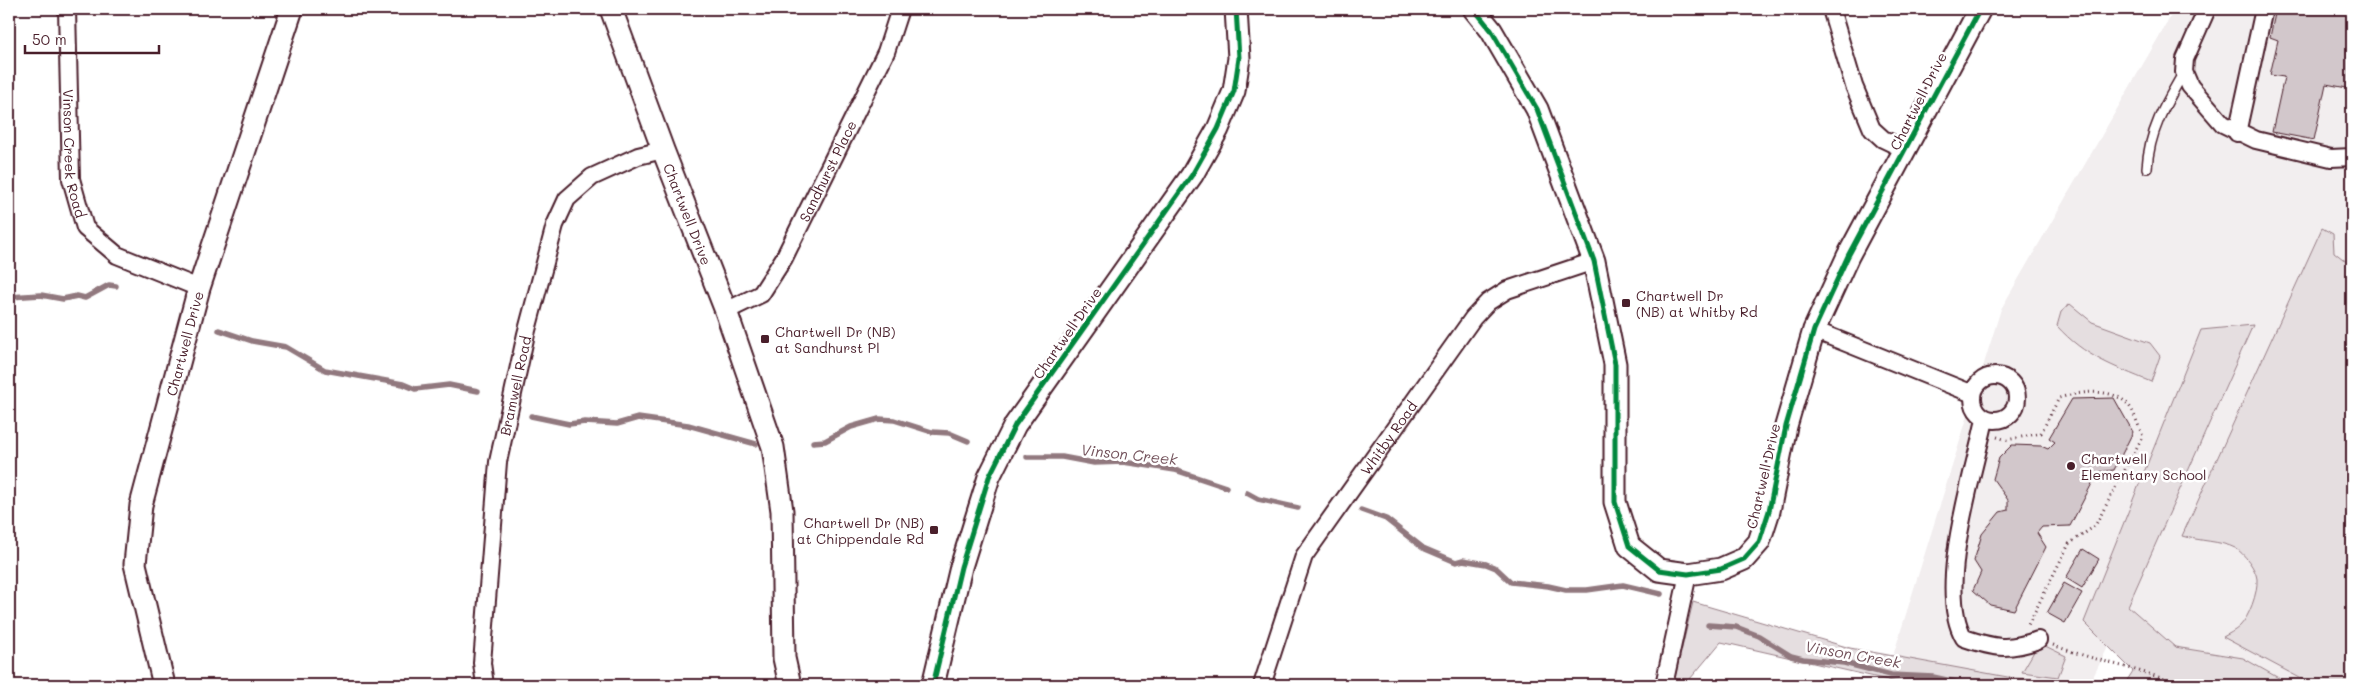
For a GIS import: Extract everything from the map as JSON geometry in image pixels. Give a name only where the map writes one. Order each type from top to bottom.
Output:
[{"type":"street","name":"Vinson Creek Road","points":[[67,9],[71,179],[85,228],[117,255],[199,288]]},
{"type":"street","name":"Chartwell Drive","points":[[164,685],[135,564],[141,505],[199,288],[292,9]]},
{"type":"street","name":"Chartwell Drive","points":[[611,9],[663,150],[726,311],[773,447],[782,511],[784,658],[790,685]]},
{"type":"street","name":"Sandhurst Place","points":[[726,311],[761,294],[784,258],[886,52],[900,9]]},
{"type":"street","name":"Chartwell Drive","points":[[933,685],[961,567],[989,477],[1015,425],[1192,174],[1218,129],[1234,91],[1239,58],[1236,9]]},
{"type":"street","name":"Chartwell Drive","points":[[1474,9],[1491,30],[1538,109],[1594,261],[1615,364],[1615,502],[1629,546],[1659,570],[1688,574],[1721,569],[1744,559],[1759,542],[1769,510],[1786,426],[1814,330],[1848,256],[1980,9]]},
{"type":"street","points":[[1831,9],[1854,86],[1872,129],[1882,139],[1906,150]]},
{"type":"street","points":[[2207,9],[2184,59],[2184,72],[2190,86],[2223,124],[2238,133],[2256,140],[2331,158],[2352,157]]},
{"type":"street","points":[[2238,133],[2264,9]]},
{"type":"street","name":"Bramwell Road","points":[[485,685],[482,663],[498,462],[526,334],[555,225],[567,199],[592,176],[638,156],[663,150]]},
{"type":"street","name":"Whitby Road","points":[[1262,685],[1304,556],[1473,318],[1488,302],[1507,290],[1594,261]]},
{"type":"street","points":[[1814,330],[1973,394]]},
{"type":"street","points":[[1984,426],[2007,417],[2016,406],[2016,391],[2007,380],[1993,376],[1980,382],[1973,394],[1975,409],[1984,426],[1971,476],[1959,541],[1952,601],[1957,626],[1964,638],[1987,646],[2017,648],[2038,640]]},
{"type":"street","points":[[1664,685],[1688,574]]},
{"type":"lane","points":[[2147,168],[2148,149],[2159,115],[2184,72]]},
{"type":"path","points":[[1984,426],[2007,440],[2041,432],[2059,398],[2081,392],[2116,395],[2131,408],[2143,436],[2095,526],[2069,544],[2017,648]]},
{"type":"path","points":[[2038,640],[2086,658],[2118,664],[2180,685]]},
{"type":"shaded area","points":[[2175,9],[2352,9],[2352,685],[2291,685],[2243,658],[2175,647],[2128,607],[2089,685],[2015,685],[1892,659],[2001,309]]},
{"type":"shaded area","points":[[2322,228],[2333,234],[2334,252],[2352,266],[2352,680],[2349,685],[2313,685],[2223,637],[2240,626],[2250,611],[2257,585],[2257,579],[2252,566],[2246,557],[2235,548],[2182,536]]},
{"type":"shaded area","points":[[2070,304],[2092,322],[2150,343],[2160,356],[2151,382],[2100,360],[2068,337],[2057,326],[2061,312]]},
{"type":"shaded area","points":[[2253,325],[2128,606],[2175,647],[2243,658],[2291,685],[2124,685],[2133,671],[2084,622],[2201,330]]},
{"type":"shaded area","points":[[1693,602],[1850,648],[2013,678],[2062,680],[2088,685],[1910,685],[1721,642],[1685,685],[1679,685],[1675,677]]},
{"type":"shaded area","points":[[2039,643],[2066,656],[2058,677],[2022,672]]},
{"type":"building","points":[[2276,9],[2352,9],[2352,89],[2326,84],[2314,140],[2272,132],[2284,77],[2270,75],[2278,40],[2270,37]]},
{"type":"building","points":[[2114,398],[2133,432],[2114,470],[2098,472],[2070,526],[2042,527],[2037,533],[2046,547],[2014,610],[1990,605],[1973,590],[1981,572],[1974,561],[1982,534],[2000,512],[2008,510],[2008,500],[1993,479],[1999,458],[2012,445],[2041,446],[2048,449],[2055,442],[2049,438],[2072,399]]},
{"type":"building","points":[[2083,549],[2099,559],[2082,588],[2066,578]]},
{"type":"building","points":[[2064,583],[2082,593],[2065,623],[2047,613]]},
{"type":"waterway","name":"Vinson Creek","points":[[9,297],[41,295],[63,299],[77,296],[85,298],[109,285],[116,286]]},
{"type":"waterway","name":"Vinson Creek","points":[[219,330],[252,341],[286,347],[325,370],[403,384],[415,389],[449,385],[478,391]]},
{"type":"waterway","name":"Vinson Creek","points":[[531,416],[569,424],[585,422],[617,424],[638,418],[688,425],[756,444]]},
{"type":"waterway","name":"Vinson Creek","points":[[813,442],[825,441],[851,427],[879,419],[894,420],[932,432],[949,433],[968,441]]},
{"type":"waterway","name":"Vinson Creek","points":[[1027,457],[1062,457],[1094,463],[1123,462],[1150,466],[1175,470],[1226,487]]},
{"type":"waterway","name":"Vinson Creek","points":[[1247,493],[1258,499],[1298,508]]},
{"type":"waterway","name":"Vinson Creek","points":[[1361,510],[1386,519],[1423,548],[1456,562],[1463,560],[1486,564],[1496,568],[1511,582],[1566,590],[1587,590],[1623,585],[1661,594]]},
{"type":"waterway","name":"Vinson Creek","points":[[1708,625],[1736,627],[1759,636],[1791,656],[1803,659],[1844,663],[1891,675],[1933,677],[1969,685]]},
{"type":"cycle path","points":[[933,685],[961,567],[989,477],[1015,425],[1192,175],[1218,129],[1234,91],[1239,58],[1236,9]]},
{"type":"cycle path","points":[[1474,9],[1491,30],[1537,109],[1594,261],[1615,364],[1615,502],[1629,546],[1659,570],[1688,574],[1721,569],[1744,559],[1759,542],[1769,511],[1786,426],[1814,330],[1848,256],[1980,9]]},
{"type":"place","name":"Chartwell Dr (NB) at Whitby Rd","points":[[1626,303]]},
{"type":"place","name":"Chartwell Dr (NB) at Sandhurst Pl","points":[[765,339]]},
{"type":"place","name":"Chartwell Elementary School","points":[[2071,466]]},
{"type":"place","name":"Chartwell Dr (NB) at Chippendale Rd","points":[[934,530]]}]
